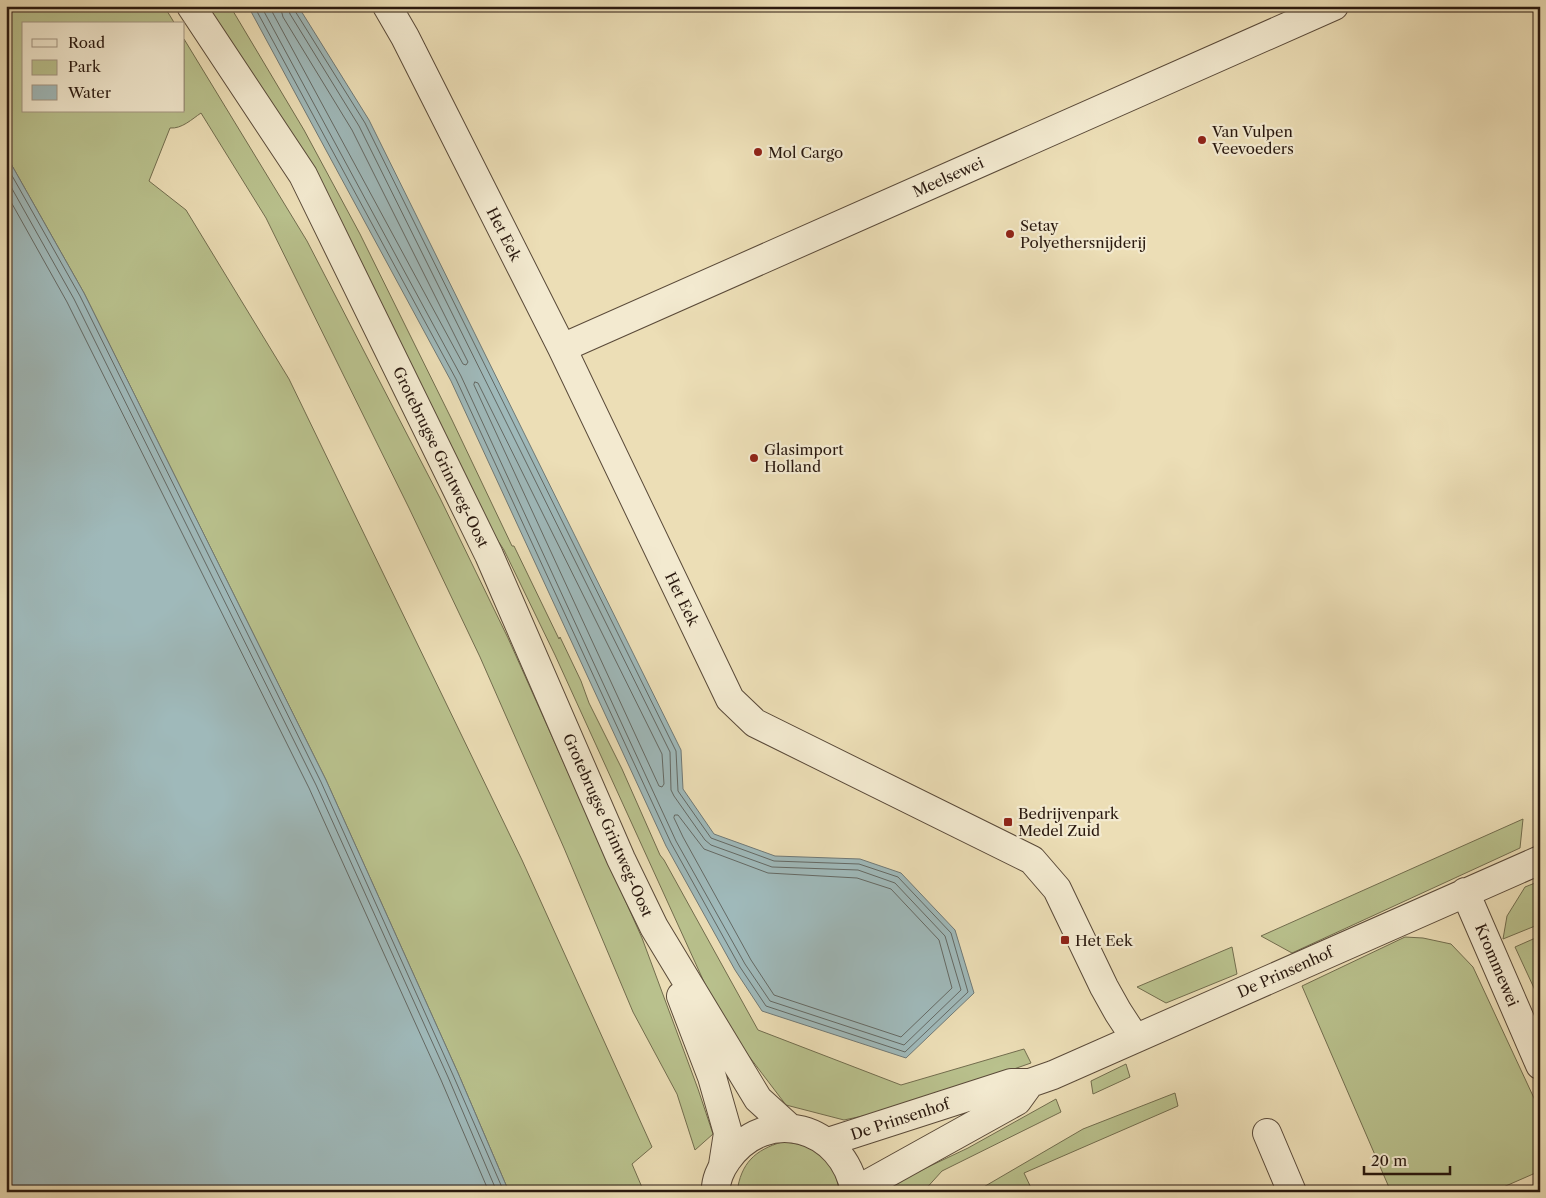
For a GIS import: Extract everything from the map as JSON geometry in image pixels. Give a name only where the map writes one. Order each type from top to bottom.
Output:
[{"type":"street","name":"Grotebrugse Grintweg-Oost","points":[[192,6],[303,175],[489,555],[621,859],[654,926],[758,1098],[790,1128]]},
{"type":"street","name":"Het Eek","points":[[387,6],[405,37],[562,348],[730,699],[755,723],[1032,860],[1057,889],[1104,987],[1134,1038]]},
{"type":"street","name":"Meelsewei","points":[[562,348],[1334,6]]},
{"type":"street","name":"De Prinsenhof","points":[[828,1142],[1011,1083],[1030,1083],[1053,1075],[1540,860]]},
{"type":"street","name":"Krommewei","points":[[1466,892],[1540,1066]]},
{"type":"street","name":"Grotebrugse Grintweg-Oost","points":[[654,926],[712,1078],[728,1133],[716,1192]]},
{"type":"street","name":"De Prinsenhof","points":[[855,1191],[1017,1101],[1030,1083]]},
{"type":"street","points":[[723,1165],[735,1149],[751,1137],[770,1130],[790,1128],[810,1132],[828,1142],[841,1156],[850,1173],[855,1191]]},
{"type":"street","points":[[1267,1133],[1292,1192]]},
{"type":"green space","points":[[6,6],[164,6],[174,22],[22,22],[22,112],[185,112],[185,41],[307,241],[440,498],[508,638],[642,938],[713,1134],[695,1150],[677,1094],[633,1012],[564,848],[480,657],[266,218],[201,113],[183,125],[170,128],[149,181],[186,210],[289,379],[522,860],[652,1147],[632,1164],[644,1192],[509,1192],[458,1073],[326,780],[84,293],[6,155]]},
{"type":"green space","points":[[206,6],[230,6],[304,130],[360,234],[512,546],[514,546],[559,639],[560,637],[660,855],[758,1030],[901,1085],[1024,1049],[1031,1063],[905,1107],[844,1120],[786,1105],[729,1030],[715,1006],[555,655],[504,550],[480,513]]},
{"type":"green space","points":[[1523,819],[1520,848],[1292,953],[1261,936]]},
{"type":"green space","points":[[1540,881],[1540,924],[1503,939],[1507,916],[1525,887]]},
{"type":"green space","points":[[1540,936],[1540,1001],[1515,947]]},
{"type":"green space","points":[[1405,937],[1423,938],[1451,944],[1473,967],[1540,1111],[1540,1171],[1492,1192],[1391,1192],[1302,986]]},
{"type":"green space","points":[[1232,947],[1237,974],[1166,1003],[1137,987]]},
{"type":"green space","points":[[1126,1064],[1130,1077],[1093,1094],[1091,1081]]},
{"type":"green space","points":[[1175,1093],[1178,1106],[1024,1173],[1033,1192],[975,1192],[1083,1129]]},
{"type":"green space","points":[[1056,1099],[1061,1112],[942,1171],[923,1192],[886,1192],[890,1185],[968,1148]]},
{"type":"green space","points":[[782,1142],[804,1146],[821,1155],[833,1170],[839,1192],[737,1192],[742,1173],[751,1159],[764,1149]]},
{"type":"water","points":[[248,6],[298,6],[369,120],[681,750],[683,789],[714,834],[775,856],[860,859],[901,873],[955,930],[974,993],[906,1058],[762,1011],[735,970],[666,846],[451,381]]},
{"type":"water","points":[[6,155],[84,293],[326,780],[458,1073],[509,1192],[6,1192]]},
{"type":"place","name":"Van Vulpen Veevoeders","points":[[1202,140]]},
{"type":"place","name":"Mol Cargo","points":[[758,152]]},
{"type":"place","name":"Setay Polyethersnijderij","points":[[1010,234]]},
{"type":"place","name":"Glasimport Holland","points":[[754,458]]},
{"type":"place","name":"Bedrijvenpark Medel Zuid","points":[[1008,822]]},
{"type":"place","name":"Het Eek","points":[[1065,940]]}]
